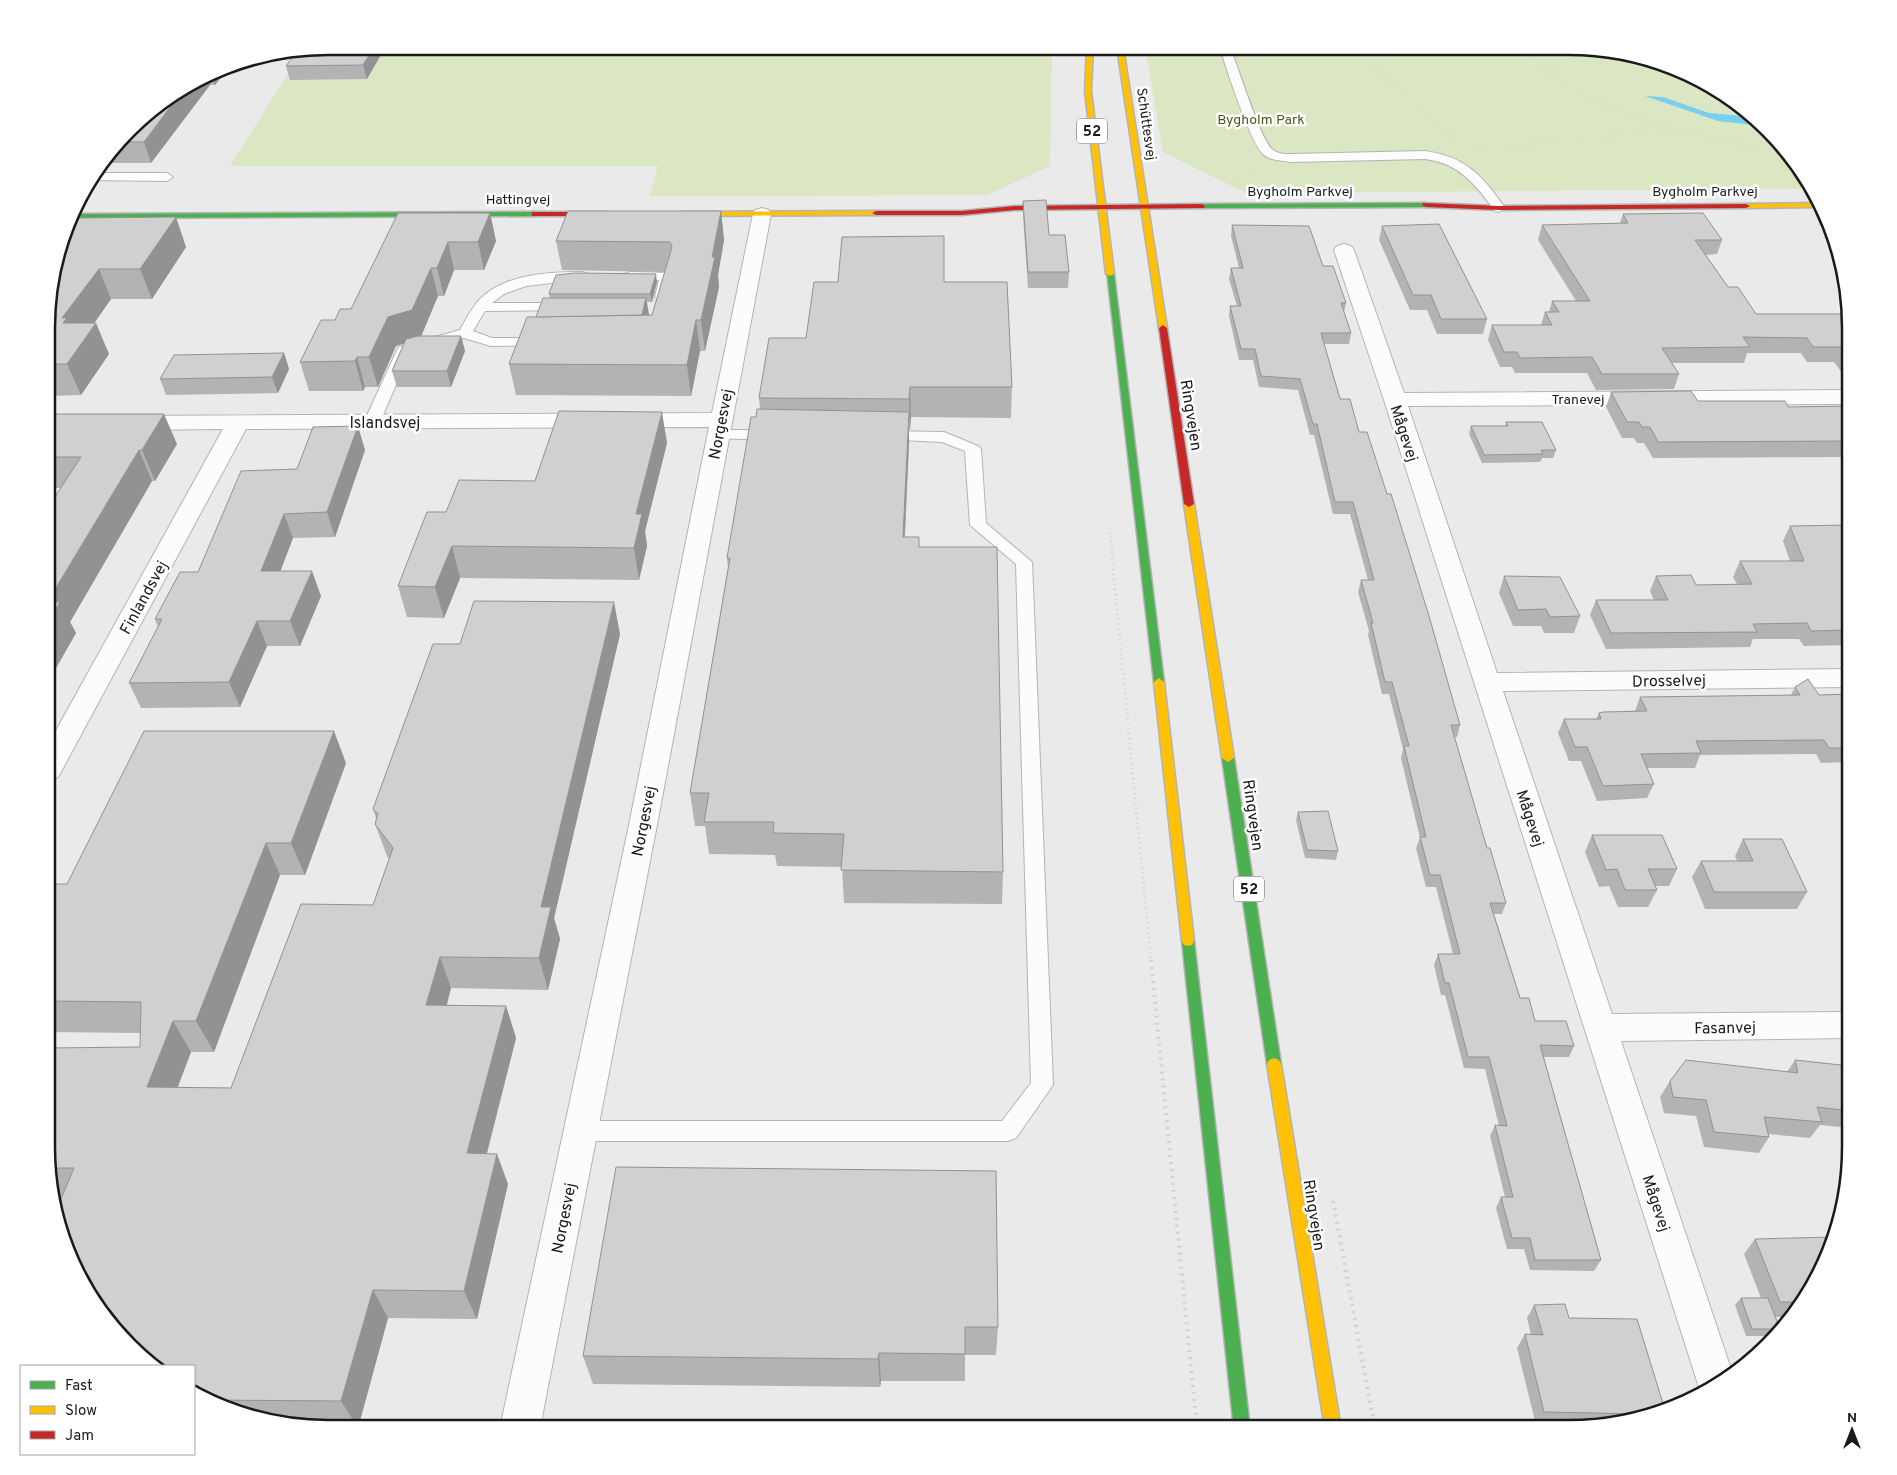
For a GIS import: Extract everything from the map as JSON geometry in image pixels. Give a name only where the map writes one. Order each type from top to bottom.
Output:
[{"type":"main road","name":"52","points":[[1090,55],[1088,91],[1153,630],[1241,1420]]},
{"type":"main road","name":"Schüttesvej","points":[[1121,55],[1145,206]]},
{"type":"main road","name":"Bygholm Parkvej","points":[[1102,206],[1435,206],[1498,208],[1813,206]]},
{"type":"main road","points":[[962,213],[1015,208],[1102,206]]},
{"type":"main road","name":"Ringvejen","points":[[1145,206],[1165,350],[1332,1420]]},
{"type":"main road","name":"Bygholm Parkvej","points":[[1440,217],[1498,208]]},
{"type":"main road","points":[[674,214],[962,213],[1047,220]]},
{"type":"main road","name":"Hattingvej","points":[[79,216],[615,214]]},
{"type":"street","name":"Norgesvej","points":[[522,1420],[581,1131],[762,214]]},
{"type":"street","name":"Mågevej","points":[[1344,250],[1395,400],[1714,1378]]},
{"type":"street","name":"Tranevej","points":[[1395,400],[1842,397]]},
{"type":"street","name":"Islandsvej","points":[[108,423],[372,422],[720,427]]},
{"type":"street","name":"Finlandsvej","points":[[55,757],[238,423]]},
{"type":"street","name":"Drosselvej","points":[[1487,682],[1842,678]]},
{"type":"street","name":"Fasanvej","points":[[1600,1028],[1842,1025]]},
{"type":"lane","points":[[1228,55],[1258,133],[1266,150],[1274,156],[1291,158],[1425,155],[1444,157],[1457,164],[1487,190],[1498,208]]},
{"type":"lane","points":[[100,177],[167,177]]},
{"type":"lane","points":[[465,333],[488,299],[515,284],[549,276],[598,276]]},
{"type":"lane","points":[[618,276],[667,276],[659,308],[649,308]]},
{"type":"lane","points":[[482,307],[580,307]]},
{"type":"lane","points":[[372,422],[404,350],[465,333],[491,342],[561,342]]},
{"type":"lane","points":[[720,427],[787,435]]},
{"type":"lane","points":[[581,1131],[1008,1131],[1042,1085],[1024,562],[978,525],[973,449],[944,437],[865,436]]},
{"type":"path","points":[[1363,55],[1458,143]]},
{"type":"path","points":[[1528,55],[1573,90],[1627,114],[1670,128],[1726,142],[1774,148]]},
{"type":"path","points":[[1554,77],[1555,69],[1565,60],[1581,56]]},
{"type":"path","points":[[1639,64],[1666,73]]},
{"type":"path","points":[[1464,149],[1574,141],[1670,128]]},
{"type":"path","points":[[1110,524],[1180,1270],[1196,1420]]},
{"type":"green space","points":[[328,55],[1052,55],[1050,166],[987,195],[650,196],[658,166],[230,166],[299,57]]},
{"type":"green space","name":"Bygholm Park","points":[[1146,55],[1569,55],[1605,57],[1657,69],[1690,83],[1721,101],[1762,135],[1786,162],[1803,189],[1246,193],[1163,152]]},
{"type":"water","points":[[1645,96],[1663,97],[1709,113],[1741,116],[1751,125],[1718,121]]},
{"type":"building","points":[[369,55],[363,65],[286,66],[292,57]]},
{"type":"building","points":[[173,103],[144,142],[129,142],[148,123]]},
{"type":"building","points":[[1046,200],[1049,235],[1065,235],[1069,272],[1028,272],[1023,201]]},
{"type":"building","points":[[568,211],[721,211],[712,257],[715,257],[701,320],[696,320],[687,365],[509,364],[527,317],[652,315],[672,247],[670,242],[556,241]]},
{"type":"building","points":[[398,213],[490,213],[478,242],[448,242],[437,268],[431,268],[412,310],[388,317],[369,357],[357,357],[355,361],[300,362],[321,320],[335,320],[340,309],[351,309]]},
{"type":"building","points":[[1703,213],[1722,240],[1695,240],[1728,287],[1738,287],[1756,314],[1841,314],[1842,348],[1813,347],[1807,338],[1743,337],[1750,347],[1662,348],[1679,374],[1602,374],[1592,357],[1520,358],[1517,352],[1504,352],[1492,325],[1552,325],[1545,312],[1559,312],[1552,301],[1590,301],[1542,225],[1628,223],[1623,214]]},
{"type":"building","points":[[176,217],[140,269],[99,269],[62,318],[67,318],[63,323],[96,323],[67,364],[55,364],[57,292],[64,257],[78,218]]},
{"type":"building","points":[[1439,224],[1487,319],[1441,319],[1431,295],[1413,295],[1382,226]]},
{"type":"building","points":[[1232,225],[1309,226],[1323,266],[1333,266],[1346,303],[1341,303],[1351,333],[1321,333],[1340,399],[1350,399],[1359,432],[1367,432],[1387,494],[1391,494],[1429,616],[1460,725],[1451,725],[1487,848],[1490,848],[1506,903],[1490,903],[1520,998],[1529,998],[1535,1021],[1566,1021],[1574,1046],[1540,1045],[1601,1260],[1535,1260],[1530,1238],[1512,1238],[1501,1197],[1513,1197],[1495,1125],[1507,1126],[1489,1057],[1468,1057],[1449,983],[1445,983],[1438,954],[1460,954],[1440,875],[1430,875],[1420,837],[1426,837],[1404,746],[1409,746],[1392,682],[1385,682],[1371,623],[1373,623],[1361,580],[1374,580],[1353,502],[1335,502],[1317,424],[1313,424],[1300,379],[1261,376],[1255,349],[1241,349],[1230,306],[1241,306],[1231,268],[1243,268]]},
{"type":"building","points":[[944,236],[944,282],[1007,282],[1012,387],[910,387],[909,399],[759,398],[769,338],[806,338],[814,282],[838,282],[842,237]]},
{"type":"building","points":[[574,273],[656,274],[650,294],[549,294],[556,275]]},
{"type":"building","points":[[543,298],[646,298],[642,315],[536,317]]},
{"type":"building","points":[[418,336],[461,336],[447,371],[392,371],[406,339]]},
{"type":"building","points":[[284,353],[272,377],[160,379],[174,355]]},
{"type":"building","points":[[1691,391],[1698,401],[1785,401],[1788,407],[1842,406],[1842,441],[1658,442],[1650,427],[1642,427],[1639,422],[1627,422],[1611,392]]},
{"type":"building","points":[[757,409],[909,412],[903,537],[919,537],[919,547],[997,547],[1003,872],[841,870],[844,834],[773,833],[774,822],[704,822],[709,793],[690,793],[730,558],[727,558],[751,417],[756,417]]},
{"type":"building","points":[[559,411],[662,412],[636,514],[642,514],[634,548],[452,546],[435,587],[398,586],[427,512],[446,512],[459,480],[535,481]]},
{"type":"building","points":[[55,414],[164,414],[142,450],[139,450],[55,589],[55,497],[81,457],[55,457]]},
{"type":"building","points":[[1506,422],[1542,422],[1556,450],[1541,450],[1543,454],[1484,455],[1471,426],[1508,426]]},
{"type":"building","points":[[358,426],[327,512],[284,514],[261,571],[312,571],[290,621],[257,621],[229,682],[129,683],[162,619],[155,619],[180,572],[198,572],[241,471],[297,469],[313,427]]},
{"type":"building","points":[[1842,525],[1842,630],[1811,631],[1807,623],[1753,624],[1757,632],[1611,633],[1596,600],[1668,600],[1656,576],[1691,575],[1696,585],[1752,584],[1740,561],[1804,561],[1790,526]]},
{"type":"building","points":[[1504,576],[1560,577],[1580,616],[1550,617],[1546,609],[1518,610]]},
{"type":"building","points":[[474,601],[614,602],[541,907],[551,907],[539,958],[440,957],[426,1005],[506,1006],[467,1153],[497,1154],[464,1291],[373,1290],[341,1401],[227,1400],[195,1385],[195,1365],[163,1365],[135,1340],[101,1299],[83,1268],[69,1235],[60,1201],[74,1168],[56,1168],[55,1048],[140,1047],[141,1002],[55,1001],[55,884],[67,884],[144,731],[334,731],[291,843],[266,843],[196,1021],[173,1021],[147,1087],[231,1088],[301,904],[373,905],[393,848],[375,824],[378,814],[373,809],[433,644],[460,644]]},
{"type":"building","points":[[55,602],[60,602],[55,610]]},
{"type":"building","points":[[1808,679],[1819,695],[1842,694],[1842,748],[1829,748],[1824,740],[1696,741],[1701,753],[1641,754],[1654,784],[1603,786],[1587,747],[1575,747],[1564,719],[1601,719],[1599,713],[1603,712],[1647,711],[1640,697],[1800,695],[1795,687]]},
{"type":"building","points":[[1328,811],[1338,851],[1307,850],[1298,812]]},
{"type":"building","points":[[1592,835],[1662,835],[1677,869],[1648,869],[1657,890],[1625,890],[1617,869],[1606,870]]},
{"type":"building","points":[[1743,839],[1782,839],[1807,892],[1714,892],[1701,861],[1753,861]]},
{"type":"building","points":[[1686,1060],[1798,1073],[1795,1060],[1842,1065],[1842,1110],[1817,1107],[1822,1122],[1764,1117],[1769,1137],[1714,1132],[1706,1100],[1673,1097],[1670,1081]]},
{"type":"building","points":[[616,1167],[996,1171],[998,1327],[965,1327],[965,1354],[879,1353],[878,1359],[583,1356]]},
{"type":"building","points":[[1827,1237],[1814,1268],[1794,1302],[1780,1302],[1755,1239]]},
{"type":"building","points":[[1741,1298],[1768,1298],[1778,1323],[1772,1329],[1752,1329]]},
{"type":"building","points":[[1565,1304],[1569,1318],[1637,1319],[1663,1403],[1628,1414],[1544,1412],[1525,1334],[1543,1335],[1534,1305]]},
{"type":"traffic: fast","points":[[1201,206],[1426,205]]},
{"type":"traffic: fast","points":[[79,216],[535,214]]},
{"type":"traffic: fast","points":[[1110,274],[1159,682]]},
{"type":"traffic: fast","points":[[1228,758],[1274,1064]]},
{"type":"traffic: fast","points":[[1188,941],[1241,1420]]},
{"type":"traffic: slow","points":[[1090,55],[1088,91],[1110,274]]},
{"type":"traffic: slow","points":[[1121,55],[1163,328]]},
{"type":"traffic: slow","points":[[1746,206],[1813,205]]},
{"type":"traffic: slow","points":[[684,214],[876,213]]},
{"type":"traffic: slow","points":[[1189,504],[1228,758]]},
{"type":"traffic: slow","points":[[1159,682],[1188,941]]},
{"type":"traffic: slow","points":[[1274,1064],[1332,1420]]},
{"type":"traffic: jam","points":[[1426,205],[1499,208],[1746,206]]},
{"type":"traffic: jam","points":[[876,213],[962,213],[1015,208],[1201,206]]},
{"type":"traffic: jam","points":[[535,214],[604,214]]},
{"type":"traffic: jam","points":[[1163,328],[1189,504]]}]
